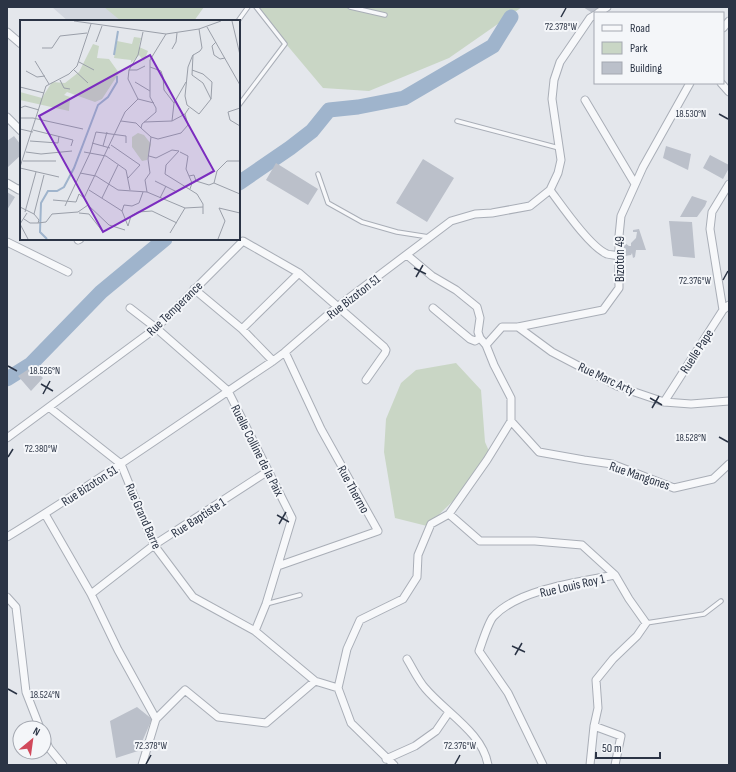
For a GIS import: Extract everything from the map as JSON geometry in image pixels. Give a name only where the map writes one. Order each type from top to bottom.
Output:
[{"type":"street","name":"Rue Bizoton 51","points":[[7,537],[121,464],[273,361],[337,307],[451,221],[475,214],[492,213],[530,206],[550,190],[558,173],[561,160],[552,99],[554,80],[560,62],[593,19]]},
{"type":"street","points":[[7,32],[20,43]]},
{"type":"street","name":"Bizoton 49","points":[[486,345],[502,327],[518,327],[603,310],[620,288],[619,256],[621,216],[643,167],[689,84]]},
{"type":"street","points":[[722,84],[729,92]]},
{"type":"street","points":[[585,100],[635,184]]},
{"type":"street","points":[[7,117],[20,130]]},
{"type":"street","points":[[7,183],[19,190],[20,189]]},
{"type":"street","points":[[723,310],[710,220],[712,212],[729,184]]},
{"type":"street","points":[[550,190],[571,218],[596,247],[607,254],[619,256]]},
{"type":"street","name":"Rue Temperance","points":[[7,438],[50,408],[156,328],[241,239],[299,273],[384,347],[386,350],[366,380]]},
{"type":"street","points":[[7,242],[68,272]]},
{"type":"street","points":[[394,765],[386,759],[351,723],[338,688],[347,649],[360,620],[403,599],[417,577],[418,555],[431,524],[449,514],[487,460],[511,421],[511,398],[494,365],[486,345],[480,338],[478,332],[480,318],[477,307],[456,290],[432,276],[407,255]]},
{"type":"street","points":[[242,329],[299,273]]},
{"type":"street","points":[[194,289],[242,329],[273,361]]},
{"type":"street","name":"Ruelle Pape","points":[[664,402],[723,310],[729,305]]},
{"type":"street","name":"Ruelle Colline de la Paix","points":[[130,308],[156,328],[228,391],[292,518],[266,604],[255,631]]},
{"type":"street","points":[[433,308],[470,339],[475,340],[480,338]]},
{"type":"street","name":"Rue Marc Arty","points":[[518,327],[552,352],[617,386],[664,402],[691,404],[729,402]]},
{"type":"street","name":"Rue Thermo","points":[[278,566],[378,531],[321,429],[285,352]]},
{"type":"street","name":"Rue Grand Barre","points":[[50,408],[121,464],[154,545],[193,597],[255,631],[315,680]]},
{"type":"street","name":"Rue Mangones","points":[[511,421],[539,452],[612,464],[674,488],[713,479],[729,464]]},
{"type":"street","name":"Rue Baptiste 1","points":[[91,594],[154,545],[268,471]]},
{"type":"street","points":[[45,514],[91,594],[118,650],[156,719]]},
{"type":"street","name":"Rue Louis Roy 1","points":[[449,514],[480,541],[535,541],[582,545],[615,575]]},
{"type":"street","points":[[590,765],[594,726],[598,708],[596,680],[613,659],[637,636],[646,622],[629,599],[615,575]]},
{"type":"street","name":"Rue Louis Roy 1","points":[[543,765],[508,693],[479,651],[492,618],[507,606],[542,590],[615,575]]},
{"type":"street","points":[[7,597],[16,607],[26,692],[37,720]]},
{"type":"street","points":[[407,659],[424,687],[476,738],[487,755],[488,765]]},
{"type":"street","points":[[142,765],[156,719],[185,690],[218,717],[266,724],[315,680],[338,688]]},
{"type":"street","points":[[386,759],[415,746],[436,731],[449,712]]},
{"type":"street","points":[[594,726],[620,736],[615,765]]},
{"type":"street","points":[[52,752],[63,765]]},
{"type":"lane","points":[[239,20],[248,7]]},
{"type":"lane","points":[[240,104],[285,44],[256,7]]},
{"type":"lane","points":[[350,7],[385,15]]},
{"type":"lane","points":[[457,121],[559,148]]},
{"type":"lane","points":[[318,174],[328,203],[362,222],[397,232],[430,237]]},
{"type":"lane","points":[[266,604],[300,595]]},
{"type":"lane","points":[[646,622],[704,614],[721,601]]},
{"type":"shaded area","points":[[52,7],[154,7],[170,20],[67,20]]},
{"type":"green space","points":[[104,7],[204,7],[195,20],[120,20]]},
{"type":"green space","points":[[255,7],[522,7],[449,58],[369,91],[323,88]]},
{"type":"green space","points":[[456,363],[481,390],[485,442],[492,458],[475,480],[427,526],[395,518],[384,452],[386,419],[401,383],[416,370]]},
{"type":"building","points":[[583,7],[599,7],[594,14]]},
{"type":"building","points":[[14,136],[20,144],[20,156],[8,167],[7,141]]},
{"type":"building","points":[[666,146],[691,154],[688,170],[663,158]]},
{"type":"building","points":[[710,155],[729,165],[723,179],[703,168]]},
{"type":"building","points":[[423,159],[454,178],[427,222],[396,203]]},
{"type":"building","points":[[276,163],[318,189],[308,205],[266,180]]},
{"type":"building","points":[[7,192],[15,197],[7,210]]},
{"type":"building","points":[[692,196],[707,201],[705,206],[697,217],[680,217]]},
{"type":"building","points":[[669,221],[692,222],[695,258],[673,256]]},
{"type":"building","points":[[639,229],[646,250],[636,250],[635,257],[633,258],[632,253],[631,255],[625,256],[625,243],[631,246],[631,243],[636,238],[637,232],[633,232],[633,230]]},
{"type":"building","points":[[32,367],[43,378],[31,391],[18,376]]},
{"type":"building","points":[[137,707],[152,719],[138,751],[116,758],[110,721]]},
{"type":"waterway","points":[[240,182],[312,131],[329,110],[358,107],[404,98],[493,46],[511,17]]},
{"type":"waterway","points":[[7,379],[31,364],[101,292],[164,240]]}]
